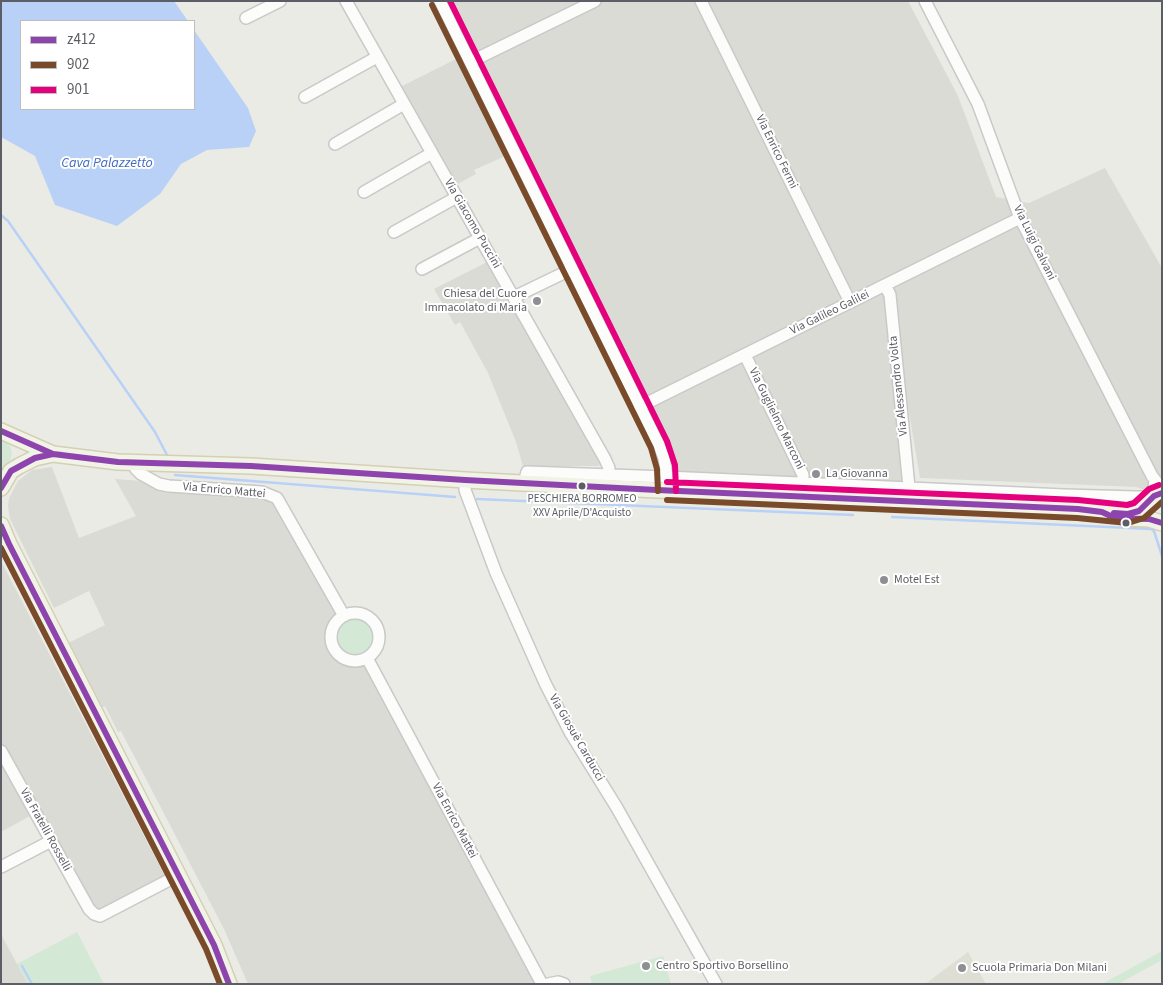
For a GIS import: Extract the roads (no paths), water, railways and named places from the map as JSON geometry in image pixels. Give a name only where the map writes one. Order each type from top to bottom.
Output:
[{"type":"main road","points":[[1,432],[54,454],[98,461],[134,463],[268,467],[465,480],[525,478],[667,484],[1078,509],[1128,514],[1142,510],[1156,492]]},
{"type":"main road","points":[[1,432],[10,438],[15,448],[16,459],[6,475],[1,488]]},
{"type":"main road","points":[[6,475],[31,459],[54,454]]},
{"type":"main road","points":[[1156,492],[1148,511],[1158,522]]},
{"type":"main road","points":[[1102,512],[1115,518],[1149,519],[1158,522]]},
{"type":"main road","points":[[1,525],[214,945],[229,984]]},
{"type":"main road","points":[[1,542],[173,878],[206,944],[222,984]]},
{"type":"street","points":[[246,18],[280,1]]},
{"type":"street","name":"Via Giacomo Puccini","points":[[346,1],[605,459],[609,468],[607,481]]},
{"type":"street","points":[[440,1],[659,445],[664,458],[667,484]]},
{"type":"street","points":[[470,62],[595,1]]},
{"type":"street","name":"Via Enrico Fermi","points":[[701,1],[850,302]]},
{"type":"street","name":"Via Luigi Galvani","points":[[925,1],[978,104],[1020,218],[1156,492]]},
{"type":"street","points":[[305,97],[377,57]]},
{"type":"street","points":[[335,144],[404,104]]},
{"type":"street","points":[[364,192],[432,153]]},
{"type":"street","points":[[394,232],[457,197]]},
{"type":"street","name":"Via Galileo Galilei","points":[[639,407],[1020,218]]},
{"type":"street","points":[[422,269],[480,238]]},
{"type":"street","points":[[514,297],[572,269]]},
{"type":"street","name":"Via Alessandro Volta","points":[[885,285],[890,295],[909,487]]},
{"type":"street","name":"Via Guglielmo Marconi","points":[[745,354],[803,475],[803,484]]},
{"type":"street","points":[[607,481],[636,482],[654,471],[659,445]]},
{"type":"street","name":"Via Enrico Mattei","points":[[134,463],[136,469],[141,474],[159,484],[177,487],[262,492],[277,498],[344,616]]},
{"type":"street","points":[[646,476],[667,484],[803,484],[1064,495],[1156,492]]},
{"type":"street","name":"Via Giosuè Carducci","points":[[465,480],[465,490],[496,573],[545,683],[570,732],[618,808],[716,984]]},
{"type":"street","points":[[357,614],[370,618],[378,629],[378,642],[372,654],[367,658],[348,660],[342,658],[334,648],[331,636],[332,630],[335,624],[344,616],[357,614]]},
{"type":"street","name":"Via Enrico Mattei","points":[[367,658],[542,984]]},
{"type":"street","name":"Via Fratelli Rosselli","points":[[1,751],[89,910],[94,914],[100,916],[173,878]]},
{"type":"street","points":[[1,867],[51,841]]},
{"type":"street","points":[[548,984],[558,982],[564,984]]},
{"type":"water","name":"Cava Palazzetto","points":[[1,1],[174,1],[187,20],[20,20],[20,110],[195,110],[195,31],[248,108],[256,131],[249,147],[207,150],[181,164],[160,194],[117,226],[55,205],[35,156],[1,137]]},
{"type":"waterway","points":[[1,215],[8,221],[155,432],[167,455]]},
{"type":"waterway","points":[[175,475],[455,497]]},
{"type":"waterway","points":[[477,499],[853,515]]},
{"type":"waterway","points":[[892,517],[1151,529],[1154,531],[1162,556]]},
{"type":"waterway","points":[[22,966],[32,984]]},
{"type":"place","name":"Chiesa del Cuore Immacolato di Maria","points":[[537,301]]},
{"type":"place","name":"La Giovanna","points":[[816,474]]},
{"type":"place","name":"PESCHIERA BORROMEO XXV Aprile/D'Acquisto","points":[[582,486]]},
{"type":"place","name":"Motel Est","points":[[884,580]]},
{"type":"place","name":"Centro Sportivo Borsellino","points":[[646,966]]},
{"type":"place","name":"Scuola Primaria Don Milani","points":[[962,968]]}]
